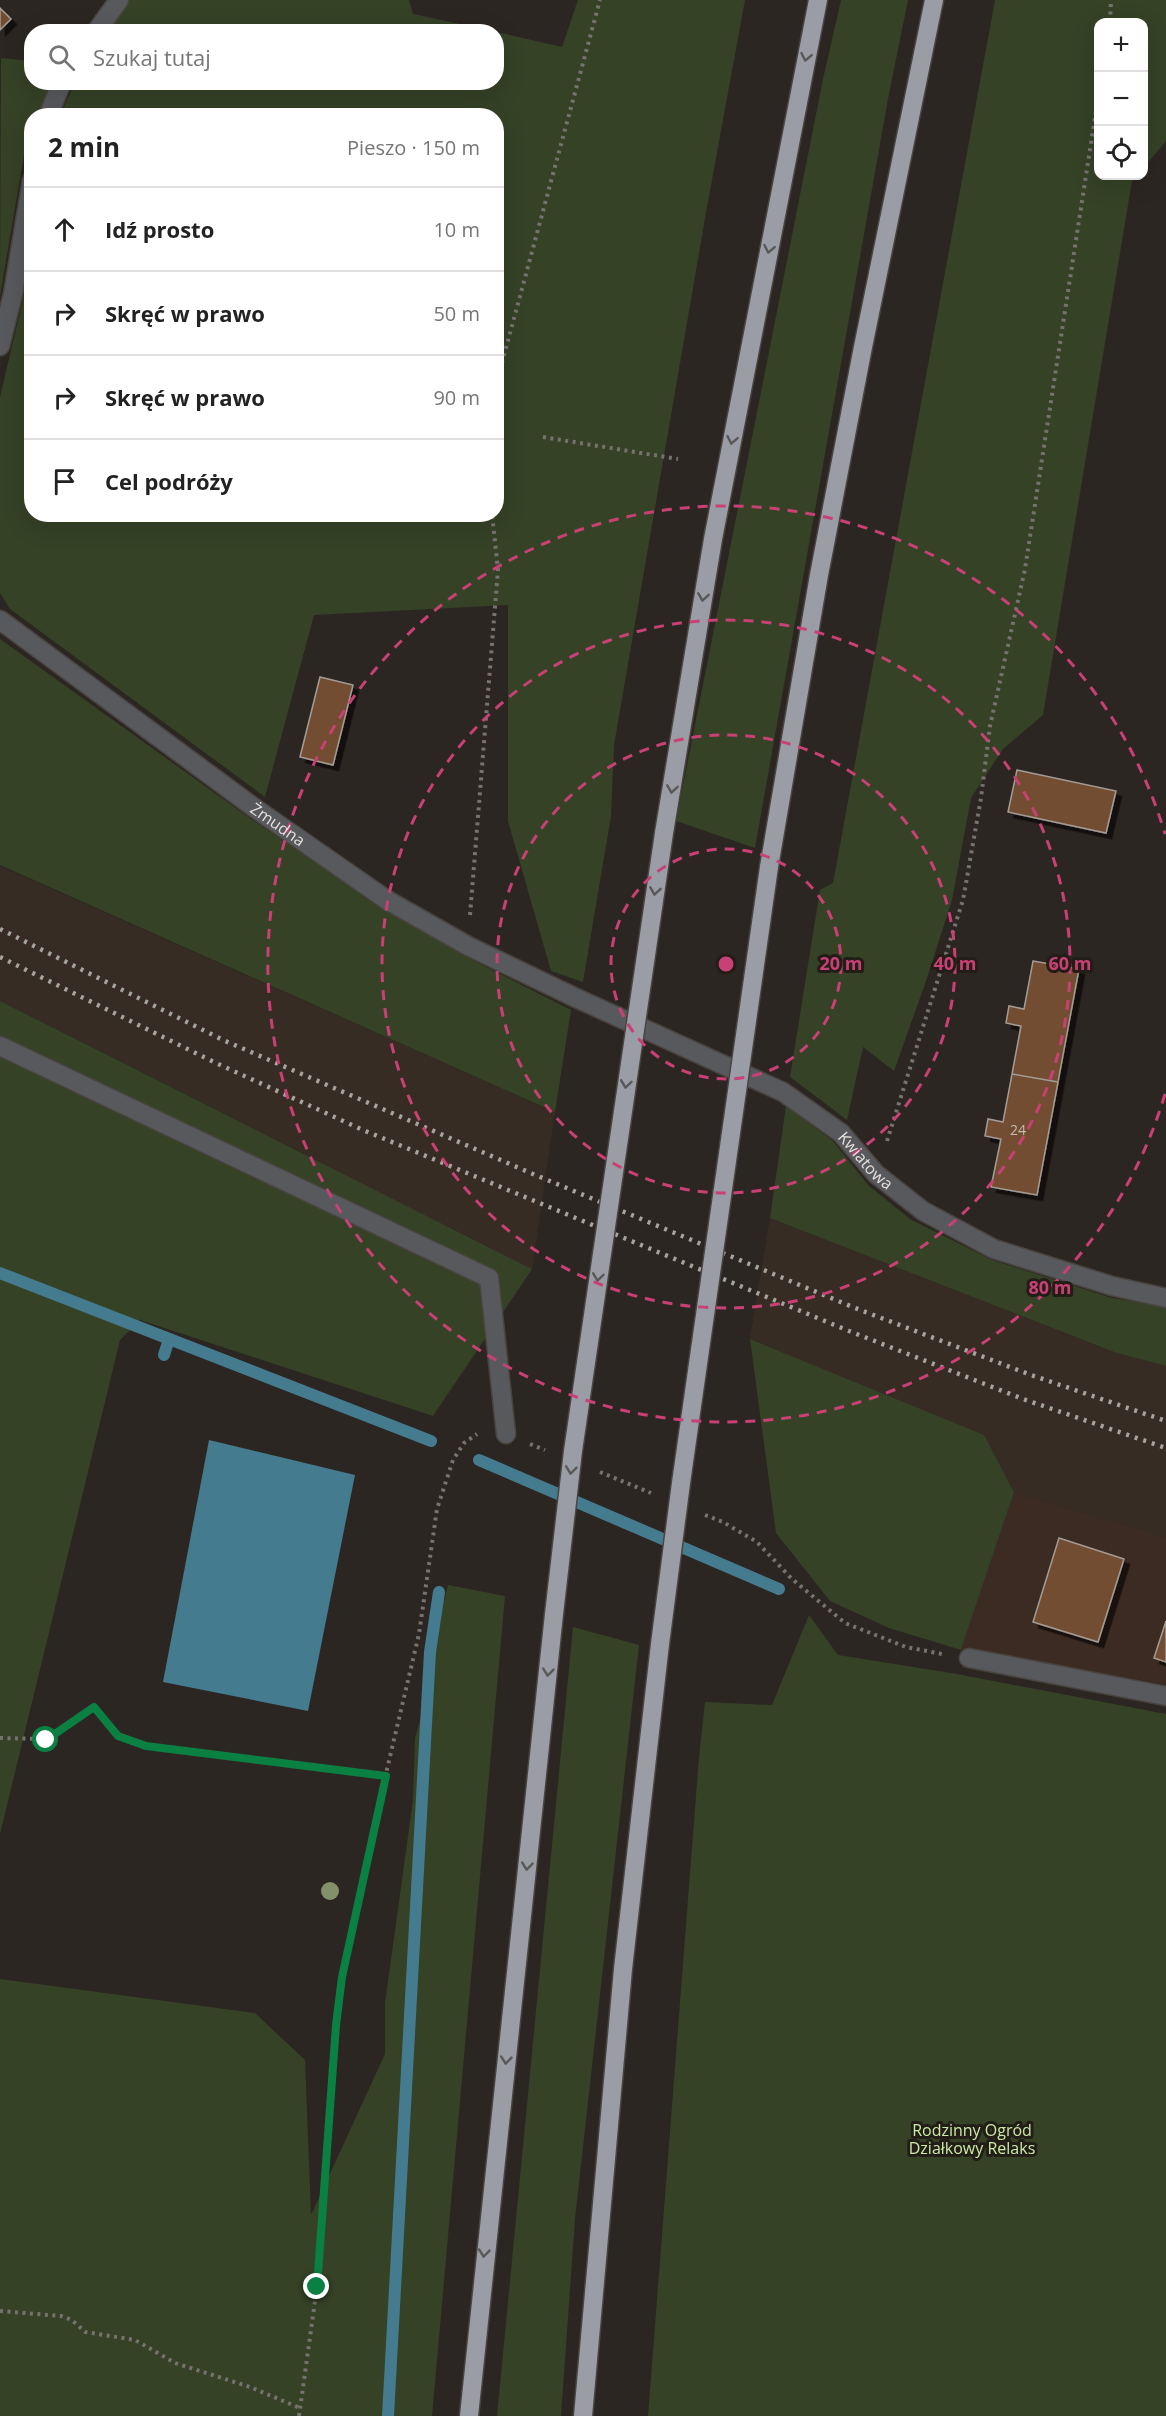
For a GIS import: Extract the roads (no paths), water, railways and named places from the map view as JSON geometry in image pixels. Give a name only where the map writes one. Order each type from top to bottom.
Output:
[{"type":"highway","points":[[469,2416],[477,2322],[575,1440],[664,833],[713,539],[818,0]]},
{"type":"highway","points":[[583,2416],[623,1969],[660,1644],[682,1471],[769,867],[821,563],[934,0]]},
{"type":"street","points":[[102,24],[119,0]]},
{"type":"street","points":[[51,108],[59,90]]},
{"type":"street","points":[[0,346],[13,294],[24,228]]},
{"type":"street","name":"Żmudna","points":[[0,620],[256,810],[387,900],[468,946],[574,997]]},
{"type":"street","name":"Kwiatowa","points":[[574,997],[783,1092],[841,1133],[876,1174],[923,1211],[994,1249],[1112,1286],[1166,1298]]},
{"type":"street","points":[[0,1046],[489,1278],[506,1434]]},
{"type":"street","points":[[969,1658],[1166,1696]]},
{"type":"water","points":[[209,1440],[355,1475],[308,1711],[163,1682]]},
{"type":"waterway","points":[[0,1273],[431,1441]]},
{"type":"waterway","points":[[164,1355],[169,1339]]},
{"type":"waterway","points":[[479,1460],[779,1589]]},
{"type":"waterway","points":[[388,2416],[430,1652],[439,1592]]},
{"type":"railway","points":[[0,929],[223,1040],[533,1174],[855,1308],[1031,1375],[1166,1421]]},
{"type":"railway","points":[[0,957],[216,1063],[363,1130],[849,1331],[1023,1399],[1166,1448]]},
{"type":"park label","name":"Rodzinny Ogród Działkowy Relaks","points":[[972,2139]]}]
